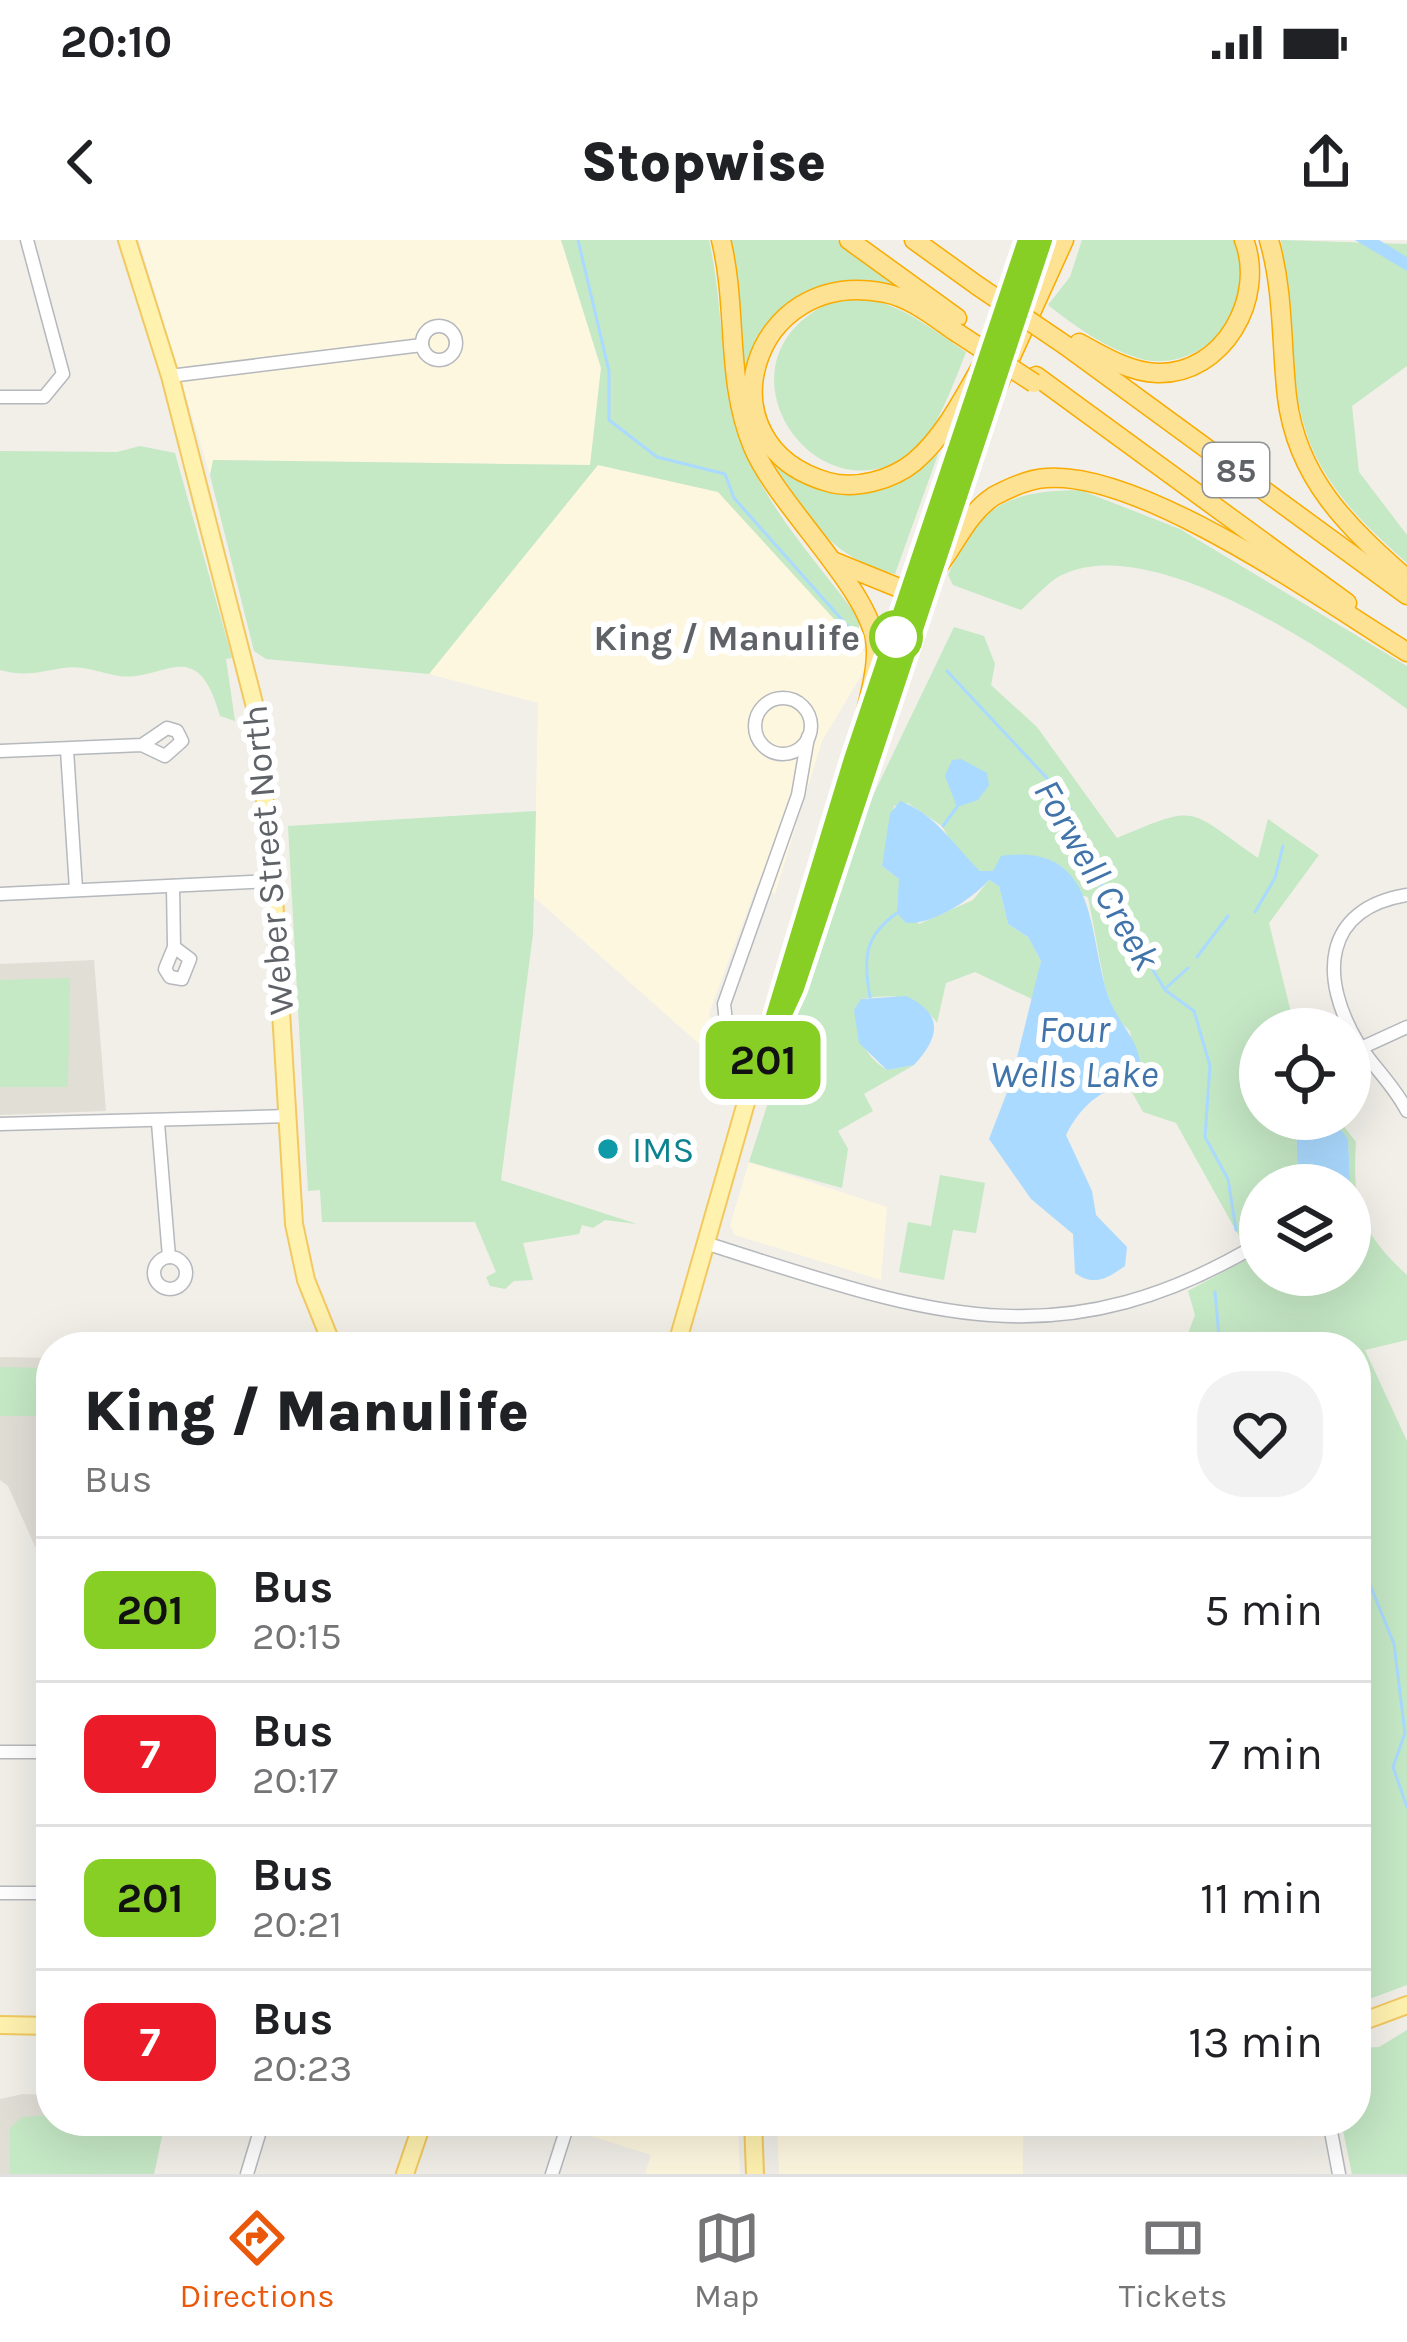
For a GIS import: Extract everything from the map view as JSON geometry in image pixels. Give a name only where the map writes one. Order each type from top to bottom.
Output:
[{"type":"highway","points":[[722,240],[731,361],[742,414],[768,477],[848,586],[875,637],[860,739]]},
{"type":"highway","name":"85","points":[[849,240],[960,328],[1071,401],[1407,649]]},
{"type":"highway","name":"85","points":[[914,240],[1407,595]]},
{"type":"highway","points":[[989,405],[1064,240]]},
{"type":"highway","points":[[978,286],[1123,366],[1157,373],[1189,369],[1216,349],[1251,296],[1252,260],[1244,240]]},
{"type":"highway","points":[[1269,240],[1277,267],[1287,401],[1302,459],[1344,523],[1407,579]]},
{"type":"highway","points":[[960,328],[886,293],[842,289],[802,301],[773,327],[754,365],[752,405],[766,440],[813,478],[843,486],[875,482],[913,463],[996,341]]},
{"type":"highway","points":[[932,574],[972,515],[998,494],[1045,478],[1068,479],[1136,499],[1221,539],[1407,649]]},
{"type":"highway","points":[[810,538],[853,573],[909,592]]},
{"type":"main road","name":"Weber Street North","points":[[127,240],[170,376],[256,711],[273,881],[294,1224],[306,1280],[327,1332]]},
{"type":"main road","points":[[681,1332],[860,739],[1027,240]]},
{"type":"main road","points":[[761,1062],[795,988],[1042,240]]},
{"type":"main road","points":[[1371,2018],[1407,2005]]},
{"type":"main road","points":[[0,2025],[36,2026]]},
{"type":"main road","points":[[404,2174],[418,2136]]},
{"type":"main road","points":[[754,2136],[755,2174]]},
{"type":"street","points":[[0,397],[44,398],[63,374],[27,240]]},
{"type":"street","points":[[170,376],[422,345]]},
{"type":"street","points":[[761,1062],[728,1040],[724,1004],[798,795],[808,737],[808,714],[792,700],[766,703],[756,719],[761,744],[778,754],[795,751],[808,737]]},
{"type":"street","points":[[0,751],[142,745]]},
{"type":"street","points":[[67,750],[76,889]]},
{"type":"street","points":[[0,894],[273,881]]},
{"type":"street","points":[[173,886],[174,947]]},
{"type":"street","points":[[1346,1008],[1335,949],[1341,929],[1364,906],[1407,895]]},
{"type":"street","points":[[1371,1043],[1407,1027]]},
{"type":"street","points":[[1371,1062],[1407,1111]]},
{"type":"street","points":[[0,1124],[289,1116]]},
{"type":"street","points":[[158,1123],[169,1257]]},
{"type":"street","points":[[708,1244],[898,1303],[1042,1317],[1095,1313],[1160,1293],[1239,1254]]},
{"type":"street","points":[[0,1752],[36,1752]]},
{"type":"street","points":[[0,1893],[36,1894]]},
{"type":"street","points":[[248,2174],[259,2136]]},
{"type":"street","points":[[551,2174],[564,2136]]},
{"type":"street","points":[[1332,2136],[1339,2174]]},
{"type":"shaded area","points":[[139,240],[561,240],[601,368],[591,465],[214,460],[210,475]]},
{"type":"shaded area","points":[[598,465],[718,492],[871,659],[822,741],[775,894],[757,885],[709,1013],[714,1041],[734,1075],[534,897],[538,703],[429,674]]},
{"type":"shaded area","points":[[94,960],[106,1111],[0,1115],[0,964]]},
{"type":"shaded area","points":[[749,1162],[887,1207],[881,1280],[735,1235],[730,1225]]},
{"type":"shaded area","points":[[0,1357],[36,1358],[36,1549],[8,1486],[0,1480]]},
{"type":"shaded area","points":[[36,2094],[36,2136],[162,2136],[154,2174],[0,2174],[0,2099]]},
{"type":"shaded area","points":[[591,2136],[739,2136],[740,2174],[645,2174],[651,2155]]},
{"type":"shaded area","points":[[778,2136],[1023,2136],[1023,2174],[779,2174]]},
{"type":"green space","points":[[561,240],[709,240],[729,393],[742,442],[779,513],[860,620],[856,643],[718,492],[598,465],[429,674],[266,659],[254,651],[210,475],[213,460],[590,465],[601,368]]},
{"type":"green space","points":[[727,240],[837,240],[901,286],[897,290],[851,280],[792,302],[744,398]]},
{"type":"green space","points":[[1082,240],[1236,240],[1243,275],[1239,304],[1220,334],[1190,355],[1156,361],[1138,358],[1091,336],[1048,305],[1070,277]]},
{"type":"green space","points":[[1281,240],[1407,244],[1407,366],[1352,406],[1359,472],[1407,535],[1407,563],[1342,498],[1313,450],[1294,376]]},
{"type":"green space","points":[[843,297],[893,307],[966,352],[945,404],[923,441],[878,469],[842,468],[810,452],[787,425],[775,391],[778,356],[800,323]]},
{"type":"green space","points":[[760,439],[846,492],[941,446],[895,574],[849,555],[813,523]]},
{"type":"green space","points":[[140,446],[175,453],[232,658],[226,659],[235,721],[220,716],[211,690],[190,668],[135,676],[78,668],[25,673],[0,670],[0,451],[117,452]]},
{"type":"green space","points":[[1080,490],[1180,529],[1407,666],[1407,709],[1290,631],[1193,584],[1146,570],[1102,566],[1064,574],[1021,610],[953,585],[948,575],[983,518],[1014,499]]},
{"type":"green space","points":[[954,627],[984,636],[995,664],[991,685],[1037,727],[1117,838],[1164,819],[1192,816],[1258,858],[1268,819],[1319,855],[1269,923],[1290,1008],[1239,1008],[1239,1140],[1297,1140],[1297,1164],[1239,1164],[1239,1236],[1176,1123],[1143,1112],[1127,1083],[1139,1080],[1130,1031],[1117,1019],[1105,987],[1088,897],[980,871],[958,854],[942,826],[908,803],[894,806],[882,866],[899,879],[901,903],[919,924],[973,900],[989,880],[999,886],[1008,924],[1028,937],[1041,961],[1034,1000],[975,972],[946,983],[937,1023],[904,998],[862,999],[861,1031],[870,1055],[887,1070],[914,1065],[864,1094],[873,1111],[838,1131],[848,1149],[842,1188],[749,1162],[854,835]]},
{"type":"green space","points":[[536,811],[533,934],[501,1180],[637,1224],[605,1220],[593,1228],[582,1225],[579,1234],[523,1243],[533,1280],[514,1281],[505,1289],[490,1286],[486,1277],[496,1272],[475,1222],[322,1222],[320,1190],[308,1191],[288,826]]},
{"type":"green space","points":[[70,978],[68,1087],[0,1087],[0,980]]},
{"type":"green space","points":[[1348,1140],[1354,1140],[1356,1164],[1349,1164]]},
{"type":"green space","points":[[940,1175],[985,1183],[976,1233],[953,1230],[944,1280],[899,1272],[908,1222],[931,1226]]},
{"type":"green space","points":[[1371,1234],[1407,1275],[1407,1340],[1371,1349],[1371,1332],[1189,1332],[1195,1315],[1188,1291],[1239,1263],[1239,1296],[1371,1296]]},
{"type":"green space","points":[[1371,1363],[1407,1441],[1407,1985],[1371,1998]]},
{"type":"green space","points":[[0,1367],[36,1368],[36,1416],[0,1416]]},
{"type":"green space","points":[[1407,2030],[1407,2174],[1352,2174],[1344,2136],[1371,2136],[1371,2047]]},
{"type":"green space","points":[[36,2116],[36,2136],[162,2136],[154,2174],[10,2174],[10,2128],[22,2117]]},
{"type":"water","points":[[1355,240],[1379,240],[1407,257],[1407,271]]},
{"type":"water","points":[[961,759],[987,773],[989,785],[978,800],[957,807],[945,776],[952,760]]},
{"type":"water","name":"Four Wells Lake","points":[[900,801],[934,822],[980,871],[993,871],[1001,856],[1033,856],[1057,864],[1084,899],[1109,998],[1135,1046],[1140,1067],[1139,1080],[1095,1098],[1066,1135],[1092,1191],[1096,1215],[1127,1247],[1125,1266],[1107,1277],[1088,1280],[1075,1273],[1073,1234],[1031,1199],[989,1139],[1011,1082],[1041,961],[1028,937],[1008,924],[999,886],[989,880],[973,895],[928,920],[906,923],[897,913],[899,879],[882,866],[890,814]]},
{"type":"water","points":[[906,996],[927,1010],[933,1036],[914,1065],[887,1070],[859,1043],[854,1010],[861,999]]},
{"type":"water","points":[[1297,1140],[1348,1140],[1349,1164],[1297,1164]]},
{"type":"waterway","name":"Forwell Creek","points":[[578,240],[609,371],[609,420],[657,457],[725,474],[734,498],[851,630]]},
{"type":"waterway","name":"Forwell Creek","points":[[947,671],[1058,790],[1075,817],[1086,859],[1165,990],[1194,1011],[1210,1066],[1205,1137],[1228,1179],[1236,1230]]},
{"type":"waterway","points":[[943,826],[957,807]]},
{"type":"waterway","points":[[1255,912],[1275,878],[1283,846]]},
{"type":"waterway","points":[[870,997],[868,949],[878,930],[897,913]]},
{"type":"waterway","points":[[1197,957],[1228,916]]},
{"type":"waterway","points":[[1166,988],[1188,968]]},
{"type":"waterway","name":"Forwell Creek","points":[[1215,1292],[1219,1332]]},
{"type":"waterway","name":"Forwell Creek","points":[[1371,1587],[1394,1644],[1405,1733],[1393,1767],[1407,1807]]},
{"type":"bus line","name":"201","points":[[1027,240],[853,759],[768,1026],[761,1062],[795,988],[1043,240]]},
{"type":"place","name":"King / Manulife","points":[[896,637]]},
{"type":"place","name":"IMS","points":[[608,1149]]}]
